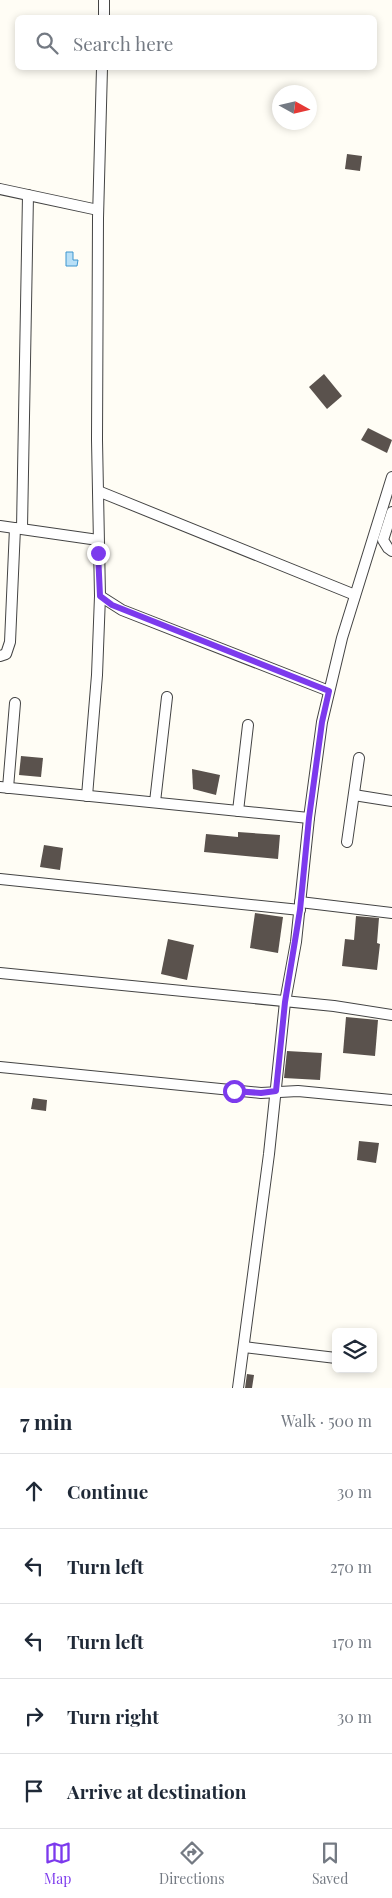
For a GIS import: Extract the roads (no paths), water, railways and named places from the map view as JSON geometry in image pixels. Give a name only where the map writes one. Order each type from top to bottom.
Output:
[{"type":"street","points":[[104,0],[104,15]]},
{"type":"street","points":[[87,796],[97,675],[100,596],[96,440],[98,210],[102,70]]},
{"type":"street","points":[[0,189],[98,210]]},
{"type":"street","points":[[0,656],[6,654],[10,642],[18,528],[28,195]]},
{"type":"street","points":[[238,1388],[276,1091],[285,1002],[300,906],[309,818],[322,722],[342,638],[392,477]]},
{"type":"street","points":[[98,491],[356,595]]},
{"type":"street","points":[[392,512],[384,540],[392,551]]},
{"type":"street","points":[[0,526],[98,540]]},
{"type":"street","points":[[100,596],[122,610],[329,691]]},
{"type":"street","points":[[155,802],[167,697]]},
{"type":"street","points":[[14,703],[4,788],[309,818]]},
{"type":"street","points":[[238,811],[248,725]]},
{"type":"street","points":[[347,842],[359,758]]},
{"type":"street","points":[[354,795],[392,801]]},
{"type":"street","points":[[0,880],[392,913]]},
{"type":"street","points":[[0,974],[334,1006],[392,1015]]},
{"type":"street","points":[[0,1067],[261,1093],[298,1091],[392,1100]]},
{"type":"street","points":[[244,1347],[332,1358]]},
{"type":"water","points":[[66,252],[73,252],[73,260],[78,260],[77,266],[66,266]]}]
